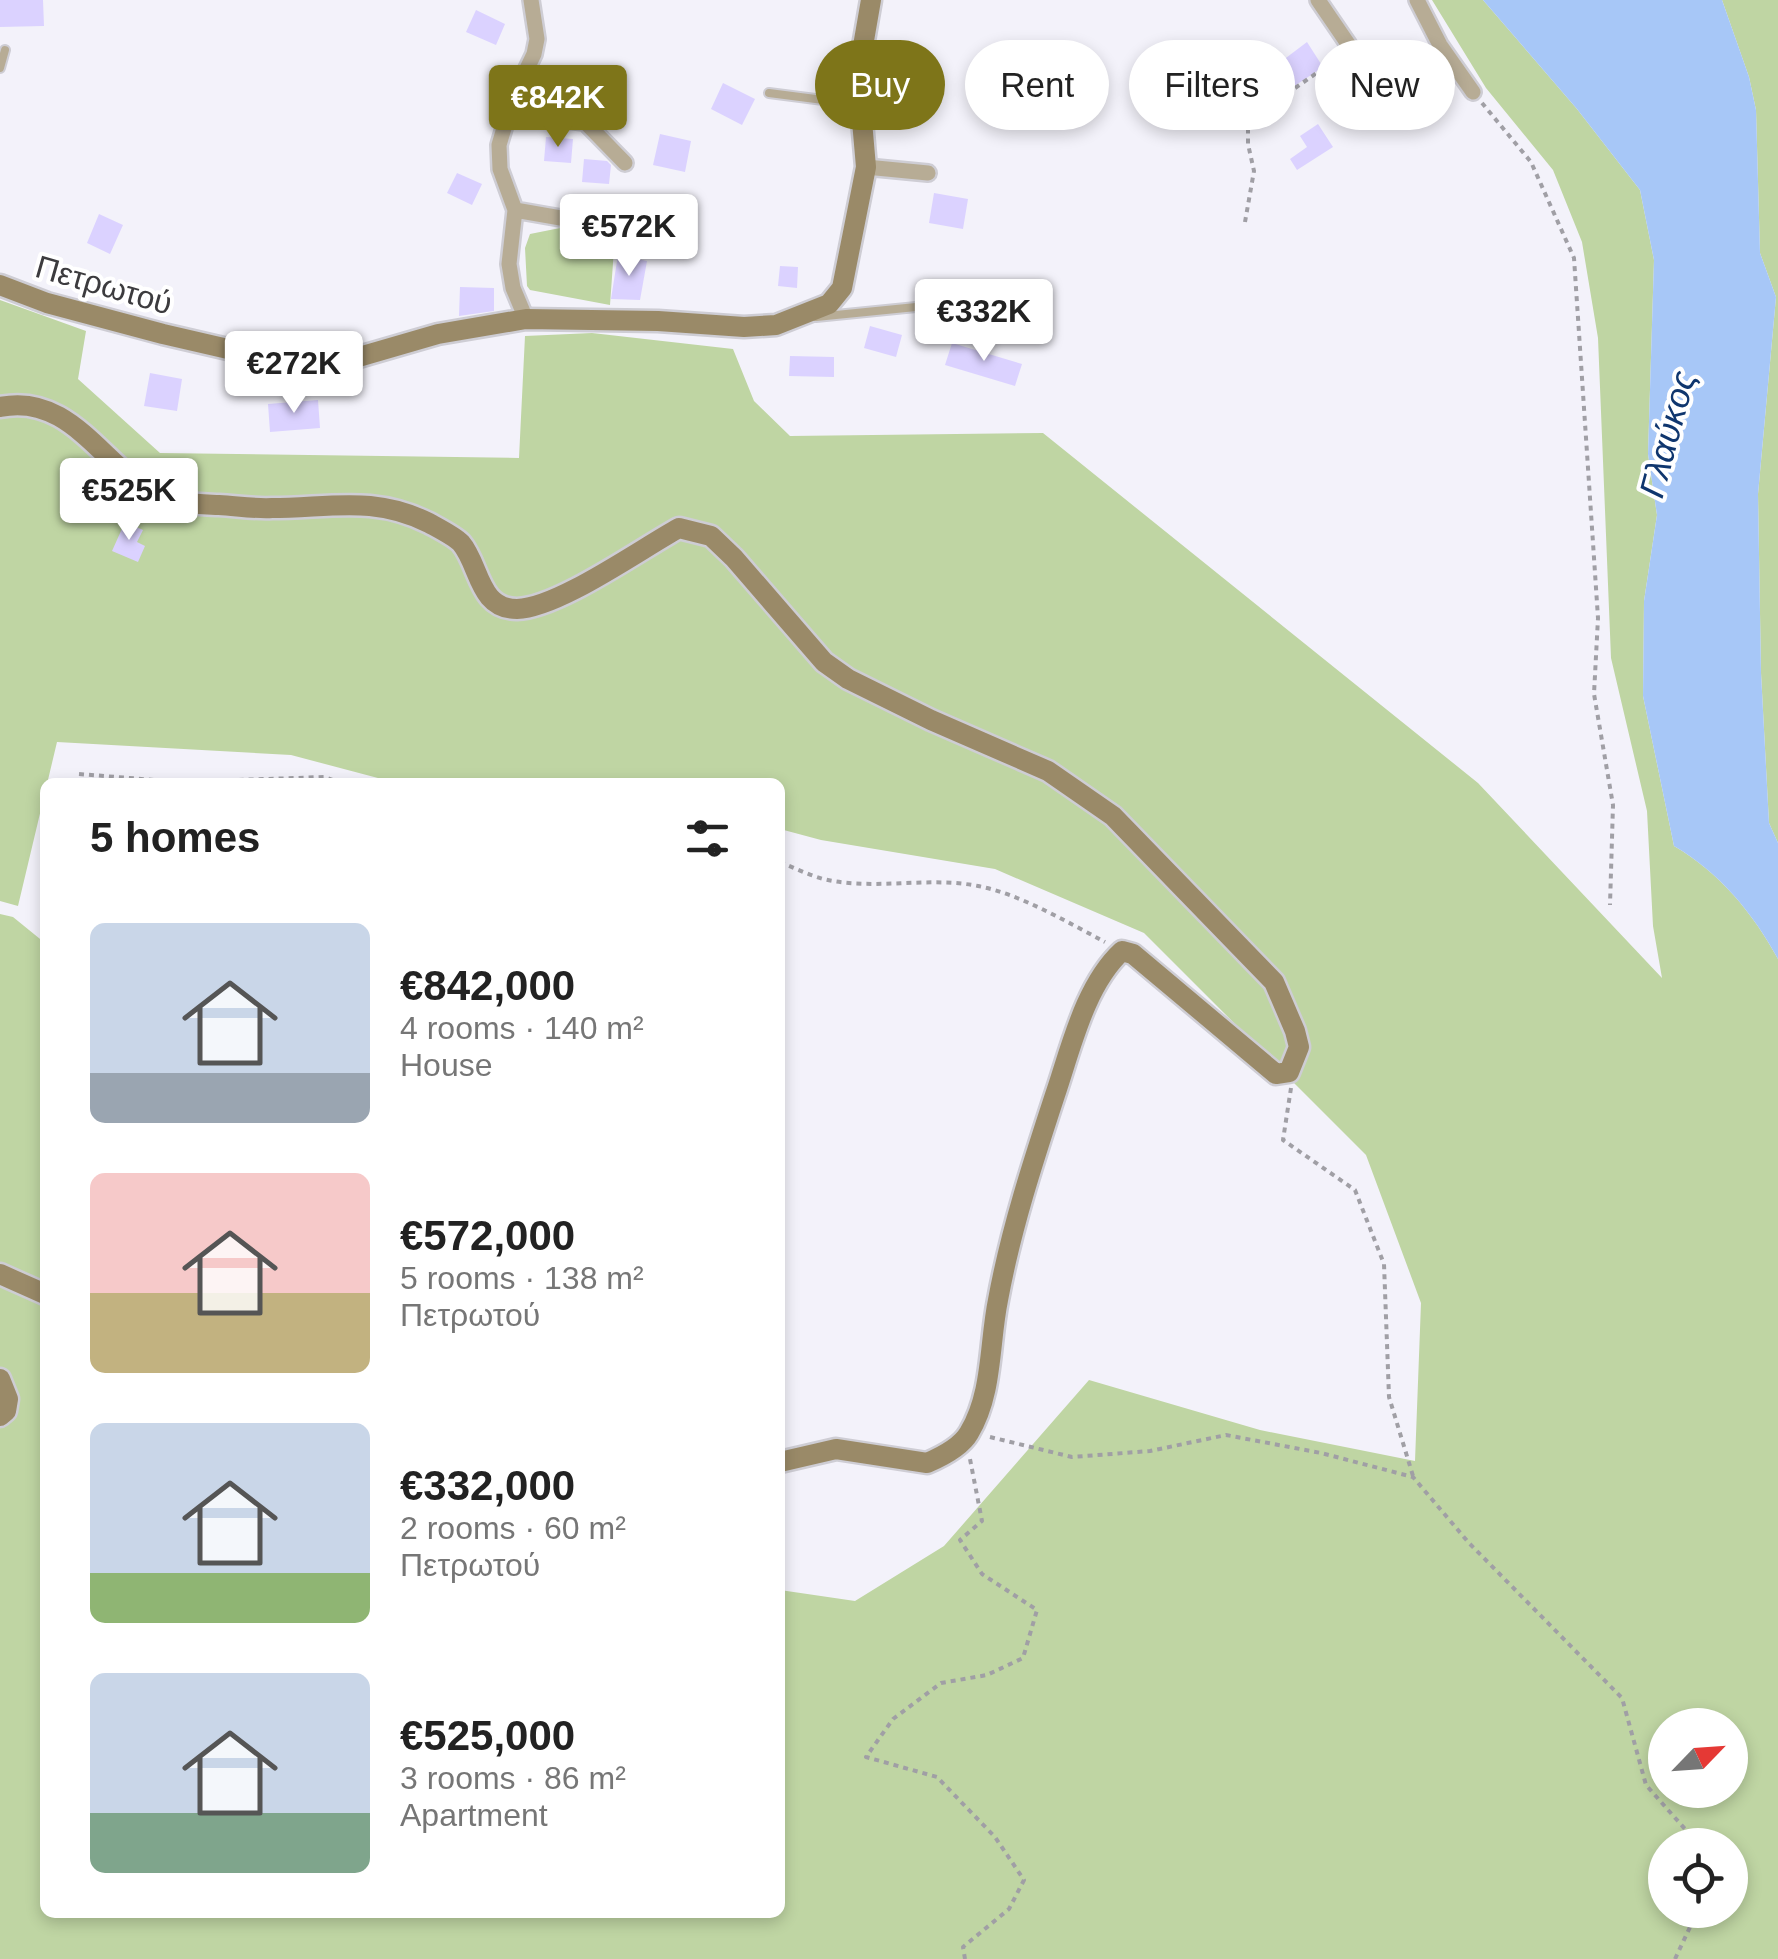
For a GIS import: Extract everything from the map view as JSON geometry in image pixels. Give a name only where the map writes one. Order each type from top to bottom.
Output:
[{"type":"street","points":[[526,318],[513,288],[509,264],[515,210],[500,169],[499,145],[534,54],[537,39],[531,0]]},
{"type":"street","name":"Πετρωτού","points":[[864,40],[871,0]]},
{"type":"street","points":[[1318,0],[1345,40]]},
{"type":"street","points":[[1418,0],[1440,45],[1473,92]]},
{"type":"street","points":[[509,113],[585,122],[613,115]]},
{"type":"street","points":[[585,122],[625,163]]},
{"type":"street","name":"Πετρωτού","points":[[0,285],[47,304],[254,355],[345,361],[438,334],[526,318],[658,321],[744,328],[776,325],[828,304],[842,288],[866,166],[863,130]]},
{"type":"street","points":[[866,166],[928,172]]},
{"type":"street","points":[[515,210],[595,224]]},
{"type":"street","points":[[0,407],[36,406],[68,421],[135,482],[162,498],[273,508],[354,503],[381,506],[427,522],[461,543],[480,584],[496,602],[512,609],[539,606],[679,528],[711,536],[824,662],[848,680],[1048,771],[1114,816],[1274,982],[1296,1031],[1298,1047],[1289,1072],[1276,1074],[1140,960],[1122,951],[1106,970],[1087,1006],[1029,1174],[1000,1287],[984,1396],[966,1438],[926,1463],[836,1449],[785,1461]]},
{"type":"street","points":[[0,1274],[40,1292]]},
{"type":"street","points":[[0,1379],[8,1399],[6,1412],[0,1416]]},
{"type":"lane","points":[[0,68],[5,50]]},
{"type":"lane","points":[[769,92],[815,99]]},
{"type":"lane","points":[[796,318],[946,304],[1022,325]]},
{"type":"path","points":[[1244,222],[1254,171],[1248,121],[1315,74]]},
{"type":"path","points":[[1473,92],[1531,162],[1574,258],[1598,618],[1594,694],[1613,805],[1610,905]]},
{"type":"path","points":[[79,774],[130,778]]},
{"type":"path","points":[[785,864],[838,880],[979,886],[1050,914],[1122,951]]},
{"type":"path","points":[[1294,1063],[1283,1140],[1355,1190],[1384,1264],[1389,1397],[1413,1477],[1469,1543],[1622,1698],[1646,1785],[1685,1828]]},
{"type":"path","points":[[965,1959],[963,1947],[1009,1909],[1024,1880],[995,1837],[937,1777],[866,1757],[893,1719],[940,1683],[987,1675],[1024,1658],[1037,1610],[982,1574],[960,1540],[982,1521],[966,1438],[995,1436],[1072,1457],[1150,1451],[1226,1435],[1321,1453],[1413,1477]]},
{"type":"path","points":[[1674,1959],[1689,1928]]},
{"type":"green space","points":[[1432,0],[1483,0],[1577,109],[1640,190],[1654,260],[1648,454],[1657,515],[1644,601],[1643,696],[1674,846],[1706,868],[1734,895],[1778,959],[1778,1959],[0,1959],[0,914],[13,917],[40,939],[40,1918],[785,1918],[785,1591],[855,1601],[944,1546],[1089,1380],[1260,1430],[1415,1461],[1421,1303],[1366,1155],[1144,933],[995,869],[785,830],[785,778],[378,778],[291,755],[57,742],[48,778],[40,778],[40,813],[18,906],[0,901],[0,300],[86,331],[78,379],[160,453],[519,458],[525,336],[592,333],[733,349],[754,401],[790,436],[1043,433],[1478,783],[1662,978],[1653,926],[1647,811],[1611,658],[1598,338],[1582,242],[1553,170],[1486,88]]},
{"type":"green space","points":[[1722,0],[1778,0],[1778,843],[1769,823],[1758,494],[1776,297],[1760,253],[1756,110],[1749,77]]},
{"type":"green space","points":[[560,228],[614,249],[610,305],[530,290],[527,286],[525,248],[530,234]]},
{"type":"water","name":"Γλαύκος","points":[[1483,0],[1722,0],[1749,77],[1756,110],[1760,253],[1776,297],[1758,494],[1769,823],[1778,843],[1778,959],[1734,895],[1706,868],[1674,846],[1643,696],[1644,601],[1657,515],[1648,454],[1654,260],[1640,190],[1577,109]]},
{"type":"building","points":[[0,0],[43,0],[44,26],[0,27]]},
{"type":"building","points":[[476,10],[505,24],[496,45],[466,32]]},
{"type":"building","points":[[1307,42],[1315,54],[1315,72],[1295,86],[1295,51]]},
{"type":"building","points":[[723,83],[755,99],[742,125],[711,109]]},
{"type":"building","points":[[1315,126],[1333,147],[1297,170],[1290,159],[1307,147],[1300,136]]},
{"type":"building","points":[[660,134],[691,141],[685,172],[653,165]]},
{"type":"building","points":[[546,137],[573,139],[571,163],[544,161]]},
{"type":"building","points":[[584,159],[607,161],[611,165],[609,184],[582,182]]},
{"type":"building","points":[[457,173],[482,184],[472,205],[447,193]]},
{"type":"building","points":[[934,193],[968,199],[963,229],[929,223]]},
{"type":"building","points":[[645,210],[663,217],[657,232],[639,225]]},
{"type":"building","points":[[99,214],[123,225],[110,254],[87,243]]},
{"type":"building","points":[[618,255],[647,261],[640,300],[611,299]]},
{"type":"building","points":[[780,266],[798,267],[797,288],[778,286]]},
{"type":"building","points":[[460,287],[494,288],[494,311],[459,316]]},
{"type":"building","points":[[870,326],[902,335],[896,357],[864,348]]},
{"type":"building","points":[[952,343],[1022,364],[1015,386],[945,365]]},
{"type":"building","points":[[790,356],[834,357],[834,377],[789,376]]},
{"type":"building","points":[[150,373],[182,379],[177,411],[144,406]]},
{"type":"building","points":[[318,400],[320,428],[270,432],[268,404]]},
{"type":"building","points":[[125,522],[143,530],[137,542],[145,546],[138,562],[112,551]]}]
